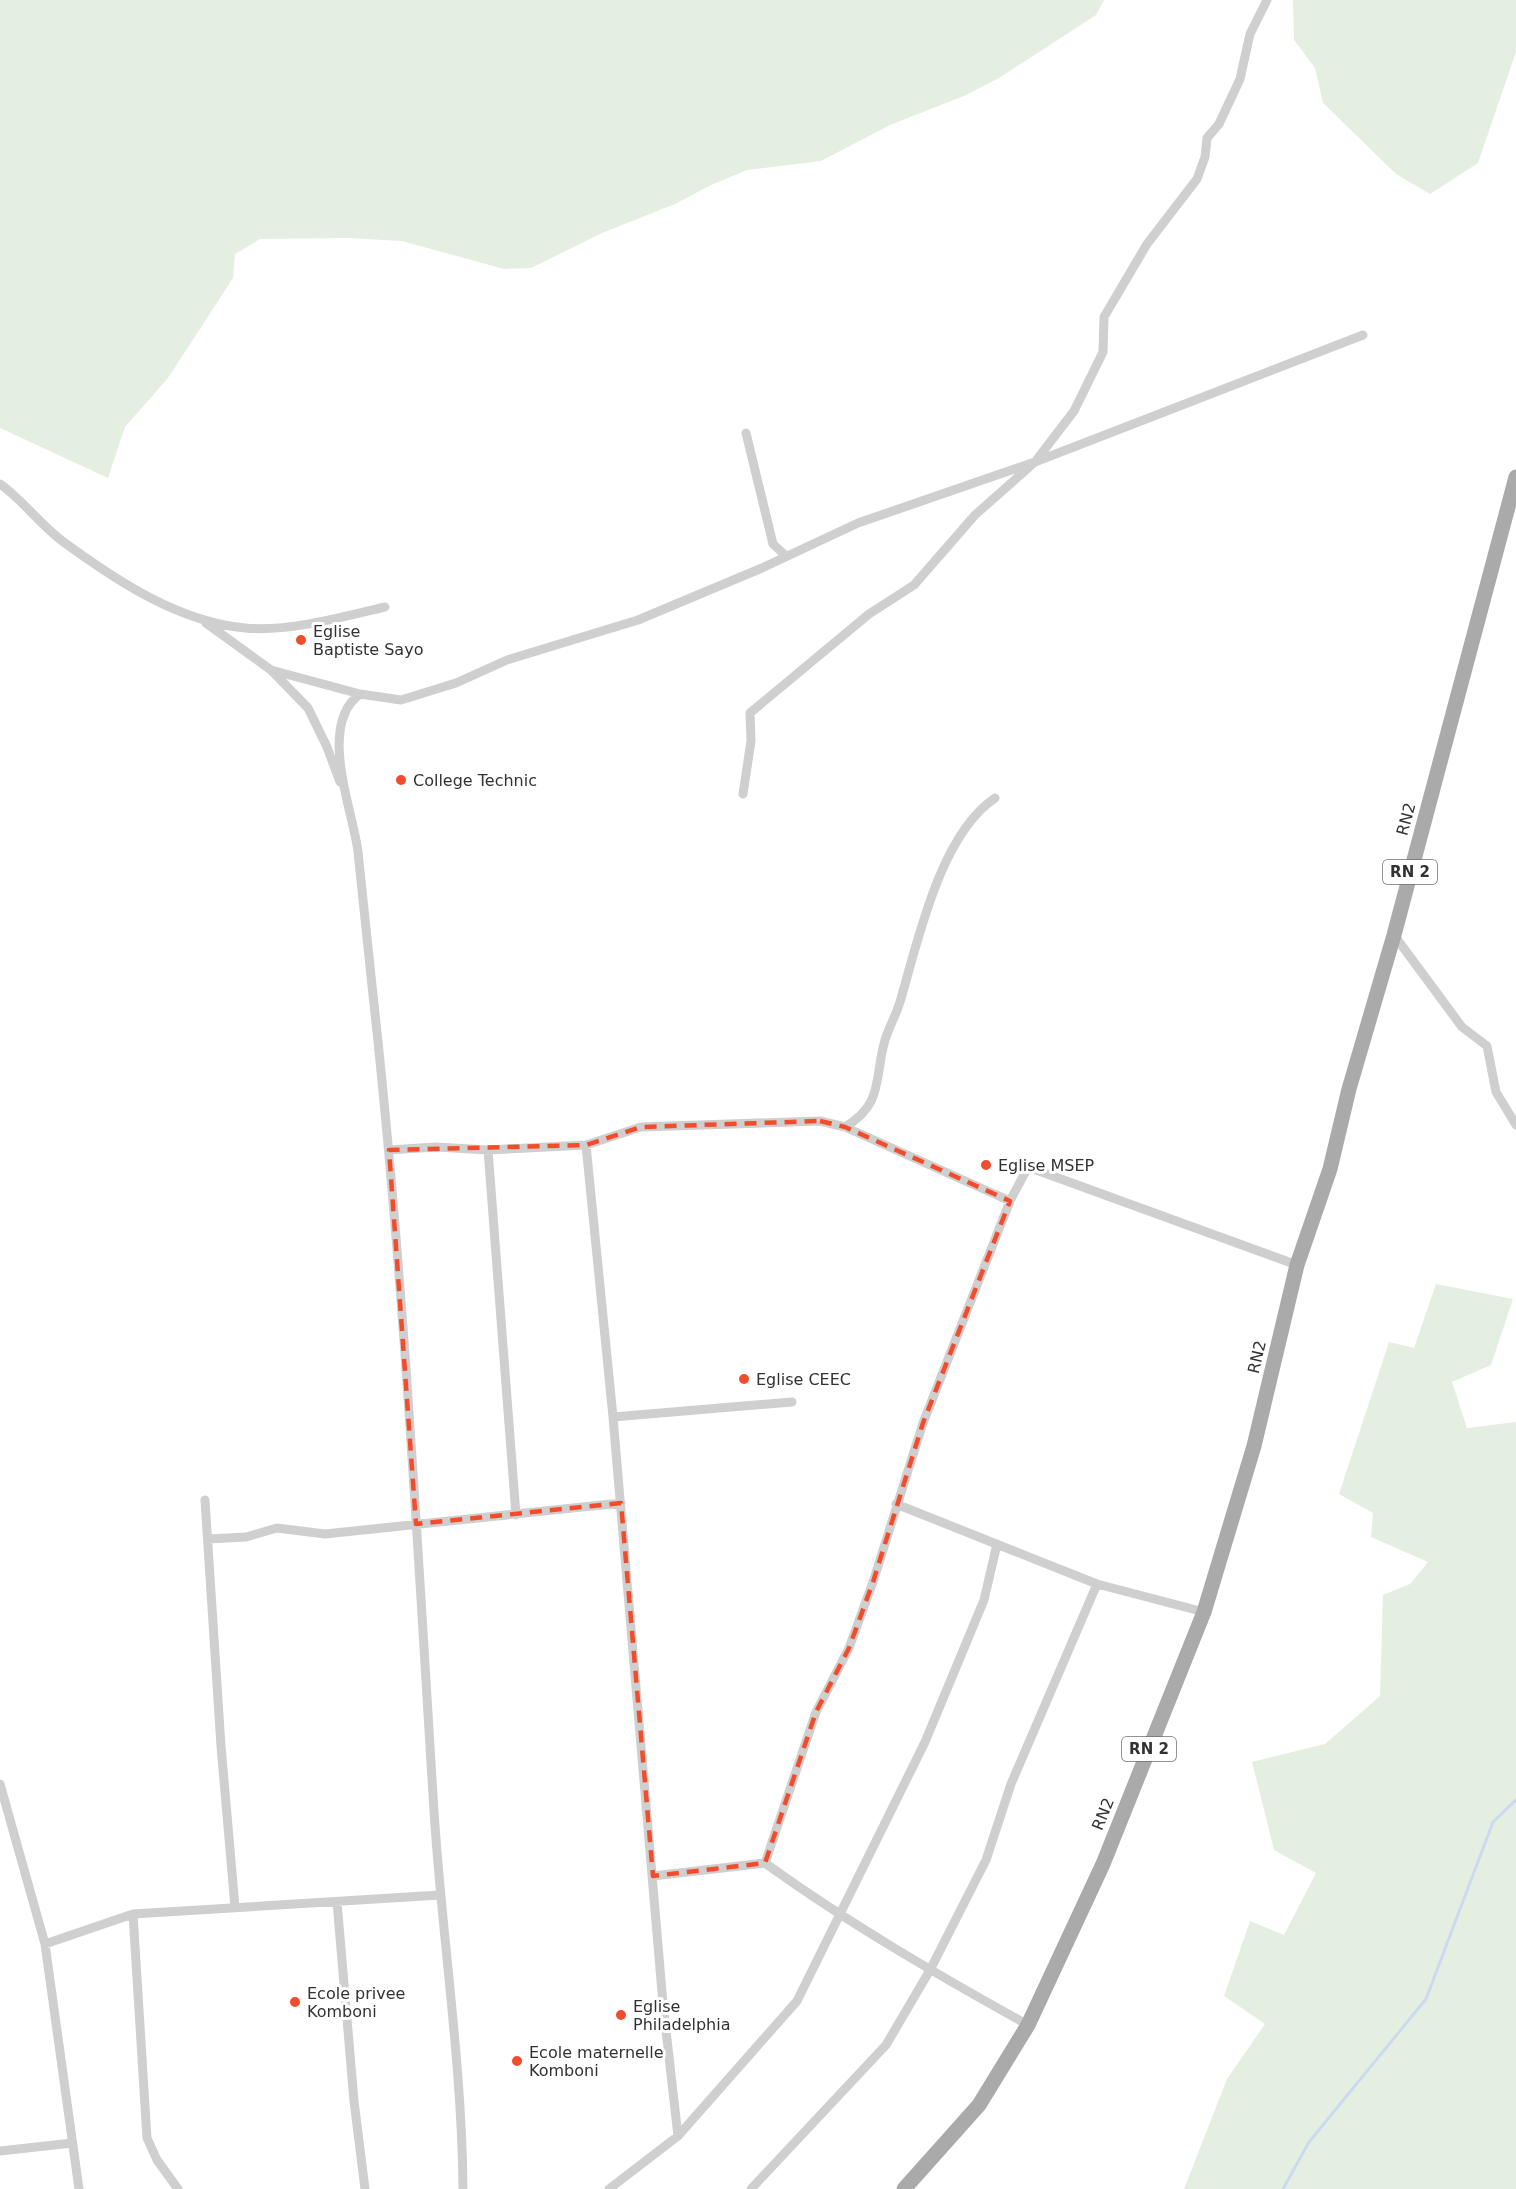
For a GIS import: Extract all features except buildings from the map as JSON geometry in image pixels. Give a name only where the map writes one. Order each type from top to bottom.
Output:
[{"type":"main road","name":"RN2","points":[[904,2189],[979,2105],[1028,2025],[1103,1864],[1204,1612],[1254,1446],[1297,1265],[1330,1169],[1363,1037],[1394,936],[1516,477]]},
{"type":"street","points":[[743,794],[751,741],[750,713],[869,614],[914,585],[975,515],[1035,462],[1074,411],[1103,352],[1104,318],[1147,244],[1197,179],[1205,157],[1207,138],[1219,124],[1240,79],[1250,34],[1267,0]]},
{"type":"street","points":[[271,670],[360,694],[401,700],[456,683],[507,660],[638,620],[858,523],[1035,462],[1363,335]]},
{"type":"street","points":[[746,434],[773,544],[786,556]]},
{"type":"street","points":[[0,484],[63,542],[134,588],[204,621],[271,670],[308,708],[327,747],[342,790],[358,850],[389,1149],[440,1894],[463,2138],[463,2189]]},
{"type":"street","points":[[204,621],[243,628],[261,627],[318,622],[385,607]]},
{"type":"street","points":[[342,790],[340,730],[349,702],[360,694]]},
{"type":"street","points":[[845,1127],[863,1116],[877,1087],[885,1041],[900,1004],[928,904],[959,838],[973,816],[995,798]]},
{"type":"street","points":[[1394,936],[1462,1027],[1487,1046],[1496,1092],[1516,1125]]},
{"type":"street","points":[[389,1149],[436,1147],[488,1150],[586,1145],[641,1127],[820,1121],[845,1127],[1011,1201]]},
{"type":"street","points":[[586,1145],[621,1503],[663,2004],[678,2136]]},
{"type":"street","points":[[488,1150],[516,1515]]},
{"type":"street","points":[[765,1863],[816,1712],[853,1637],[923,1423],[1011,1201],[1028,1167],[1034,1167],[1297,1265]]},
{"type":"street","points":[[613,1417],[792,1402]]},
{"type":"street","points":[[205,1500],[221,1746],[235,1907]]},
{"type":"street","points":[[208,1539],[246,1537],[277,1528],[325,1534],[621,1503]]},
{"type":"street","points":[[896,1504],[1097,1584],[1204,1612]]},
{"type":"street","points":[[609,2189],[678,2136],[796,2001],[842,1914],[939,1709],[984,1600],[997,1544]]},
{"type":"street","points":[[752,2189],[886,2045],[930,1970],[986,1860],[1011,1784],[1097,1584]]},
{"type":"street","points":[[0,1784],[45,1944],[79,2189]]},
{"type":"street","points":[[653,1876],[765,1863],[930,1970],[1028,2025]]},
{"type":"street","points":[[45,1944],[134,1914],[440,1894]]},
{"type":"street","points":[[337,1902],[354,2101],[365,2189]]},
{"type":"street","points":[[134,1914],[147,2138],[157,2160],[178,2189]]},
{"type":"street","points":[[0,2151],[72,2143]]},
{"type":"highlighted area","points":[[820,1121],[845,1127],[1010,1201],[923,1423],[873,1582],[849,1648],[816,1712],[765,1863],[653,1876],[621,1503],[416,1524],[389,1150],[586,1145],[641,1127]]},
{"type":"green space","points":[[0,0],[1104,0],[1096,15],[999,78],[964,96],[890,125],[821,161],[747,170],[711,185],[675,204],[602,233],[531,268],[504,269],[402,241],[347,238],[260,239],[235,254],[233,278],[168,378],[125,427],[108,478],[0,428]]},
{"type":"green space","points":[[1293,0],[1516,0],[1516,52],[1478,163],[1430,194],[1396,174],[1323,103],[1315,68],[1294,40]]},
{"type":"green space","points":[[1436,1284],[1513,1299],[1491,1365],[1452,1382],[1467,1428],[1516,1422],[1516,2189],[1184,2189],[1227,2079],[1265,2024],[1224,1996],[1250,1921],[1284,1935],[1316,1873],[1274,1850],[1252,1762],[1325,1744],[1380,1696],[1383,1595],[1410,1584],[1428,1562],[1371,1537],[1373,1513],[1339,1494],[1389,1342],[1414,1348]]},
{"type":"waterway","points":[[1283,2189],[1309,2142],[1426,1999],[1493,1822],[1516,1800]]},
{"type":"place","name":"Eglise Baptiste Sayo","points":[[301,640]]},
{"type":"place","name":"College Technic","points":[[401,780]]},
{"type":"place","name":"Eglise MSEP","points":[[986,1165]]},
{"type":"place","name":"Eglise CEEC","points":[[744,1379]]},
{"type":"place","name":"Ecole privee Komboni","points":[[295,2002]]},
{"type":"place","name":"Eglise Philadelphia","points":[[621,2015]]},
{"type":"place","name":"Ecole maternelle Komboni","points":[[517,2061]]}]
